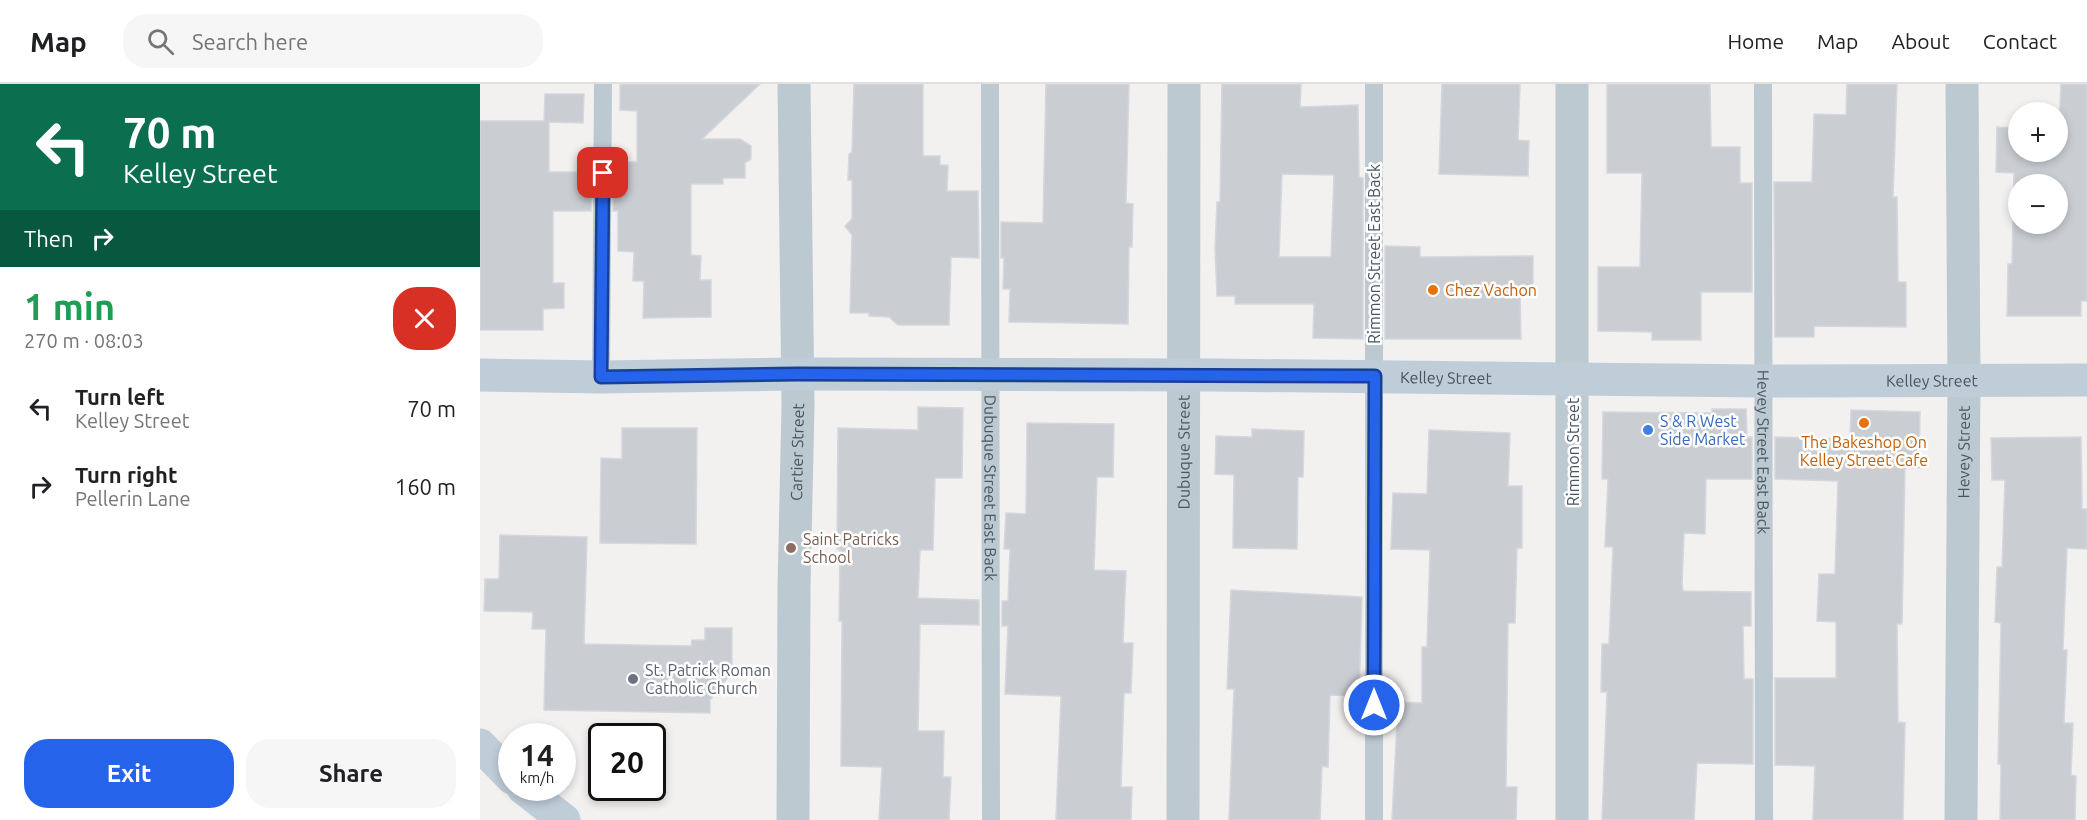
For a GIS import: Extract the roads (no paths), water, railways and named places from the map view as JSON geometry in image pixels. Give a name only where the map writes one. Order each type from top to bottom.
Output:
[{"type":"street","name":"Cartier Street","points":[[793,820],[797,374],[794,84]]},
{"type":"street","name":"Dubuque Street","points":[[1183,820],[1184,84]]},
{"type":"street","name":"Rimmon Street","points":[[1572,84],[1572,820]]},
{"type":"street","name":"Hevey Street","points":[[1961,820],[1964,380],[1962,84]]},
{"type":"street","name":"Kelley Street","points":[[480,375],[601,377],[991,374],[1763,381],[2087,380]]},
{"type":"street","points":[[480,745],[498,764]]},
{"type":"street","points":[[540,801],[564,820]]},
{"type":"lane","points":[[601,377],[603,84]]},
{"type":"lane","name":"Dubuque Street East Back","points":[[990,84],[991,820]]},
{"type":"lane","name":"Rimmon Street East Back","points":[[1374,84],[1374,820]]},
{"type":"lane","name":"Hevey Street East Back","points":[[1763,84],[1764,820]]},
{"type":"place","name":"Chez Vachon","points":[[1433,290]]},
{"type":"place","name":"The Bakeshop On Kelley Street Cafe","points":[[1864,423]]},
{"type":"place","name":"S & R West Side Market","points":[[1648,430]]},
{"type":"place","name":"Saint Patricks School","points":[[791,548]]},
{"type":"place","name":"St. Patrick Roman Catholic Church","points":[[633,679]]}]
